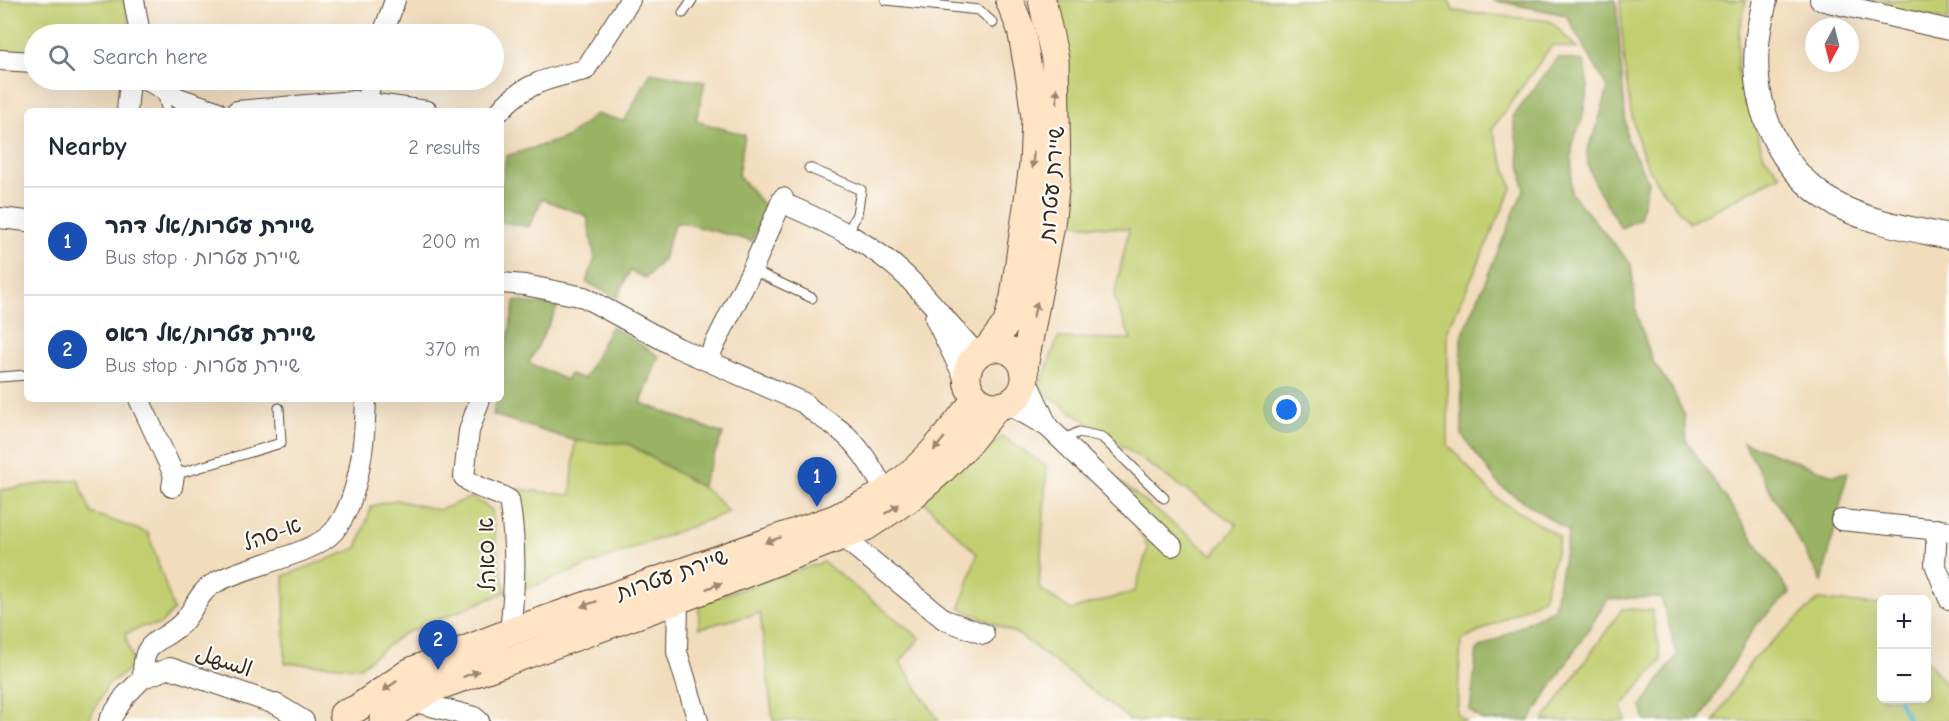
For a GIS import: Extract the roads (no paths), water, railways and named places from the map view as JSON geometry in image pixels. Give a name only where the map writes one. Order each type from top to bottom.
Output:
[{"type":"main road","name":"שיירת עטרות","points":[[985,350],[1007,323],[1014,297],[1033,165],[1035,118],[1030,80],[1021,29],[1009,0]]},
{"type":"main road","name":"שיירת עטרות","points":[[1024,372],[1051,225],[1057,173],[1055,59],[1042,0]]},
{"type":"main road","points":[[1003,348],[1012,353],[1024,372],[1024,387],[1017,398],[987,398],[969,365],[985,350],[1003,348]]},
{"type":"main road","name":"שיירת עטרות","points":[[341,719],[411,670],[510,632],[836,518],[886,492],[930,455],[987,398]]},
{"type":"main road","name":"שיירת עטרות","points":[[383,721],[430,689],[678,600],[844,538],[866,527],[910,498],[966,446],[987,398]]},
{"type":"street","points":[[134,0],[138,24]]},
{"type":"street","points":[[386,24],[395,0]]},
{"type":"street","points":[[503,108],[513,96],[551,77],[585,70],[630,0]]},
{"type":"street","points":[[1765,0],[1757,44],[1757,90],[1770,133],[1784,156],[1819,192],[1839,206],[1887,222],[1949,237]]},
{"type":"street","points":[[1820,0],[1949,30]]},
{"type":"street","points":[[0,60],[24,61]]},
{"type":"street","points":[[127,108],[129,90]]},
{"type":"street","points":[[164,90],[178,98],[207,108]]},
{"type":"street","points":[[367,102],[369,90]]},
{"type":"street","points":[[301,108],[344,106],[367,102],[408,108]]},
{"type":"street","points":[[707,360],[787,202],[847,234],[892,265],[973,350],[985,350]]},
{"type":"street","points":[[0,218],[24,221]]},
{"type":"street","points":[[504,283],[525,285],[584,297],[678,348],[804,403],[842,432],[865,456],[886,492]]},
{"type":"street","points":[[923,295],[987,398],[1055,434],[1172,546]]},
{"type":"street","points":[[1024,372],[1055,434]]},
{"type":"street","points":[[140,402],[173,481]]},
{"type":"street","name":"א-סהל","points":[[143,678],[143,663],[147,647],[183,622],[196,598],[211,585],[234,573],[297,552],[333,532],[348,511],[360,463],[366,402]]},
{"type":"street","name":"א סאהל","points":[[479,402],[469,431],[464,477],[473,486],[501,494],[508,500],[514,533],[516,578],[510,632]]},
{"type":"street","points":[[1841,520],[1943,530],[1935,564],[1949,599]]},
{"type":"street","points":[[844,538],[945,620],[984,634]]},
{"type":"street","points":[[678,600],[677,652],[698,721]]},
{"type":"street","name":"السهل","points":[[109,721],[125,696],[143,678],[171,668],[278,705],[304,721]]},
{"type":"street","points":[[412,701],[474,717],[479,721]]},
{"type":"lane","points":[[683,13],[692,0]]},
{"type":"lane","points":[[886,0],[979,10],[988,16],[993,24]]},
{"type":"lane","points":[[157,90],[166,108]]},
{"type":"lane","points":[[809,168],[861,190],[857,213],[847,234]]},
{"type":"lane","points":[[752,270],[812,298]]},
{"type":"lane","points":[[0,377],[24,375]]},
{"type":"lane","points":[[173,481],[281,443],[279,408]]},
{"type":"lane","points":[[1055,434],[1079,432],[1102,437],[1164,498]]},
{"type":"waterway","points":[[1900,703],[1909,721]]},
{"type":"place","name":"שיירת עטרות/אל דהר","points":[[817,507]]},
{"type":"place","name":"שיירת עטרות/אל ראס","points":[[438,670]]}]
